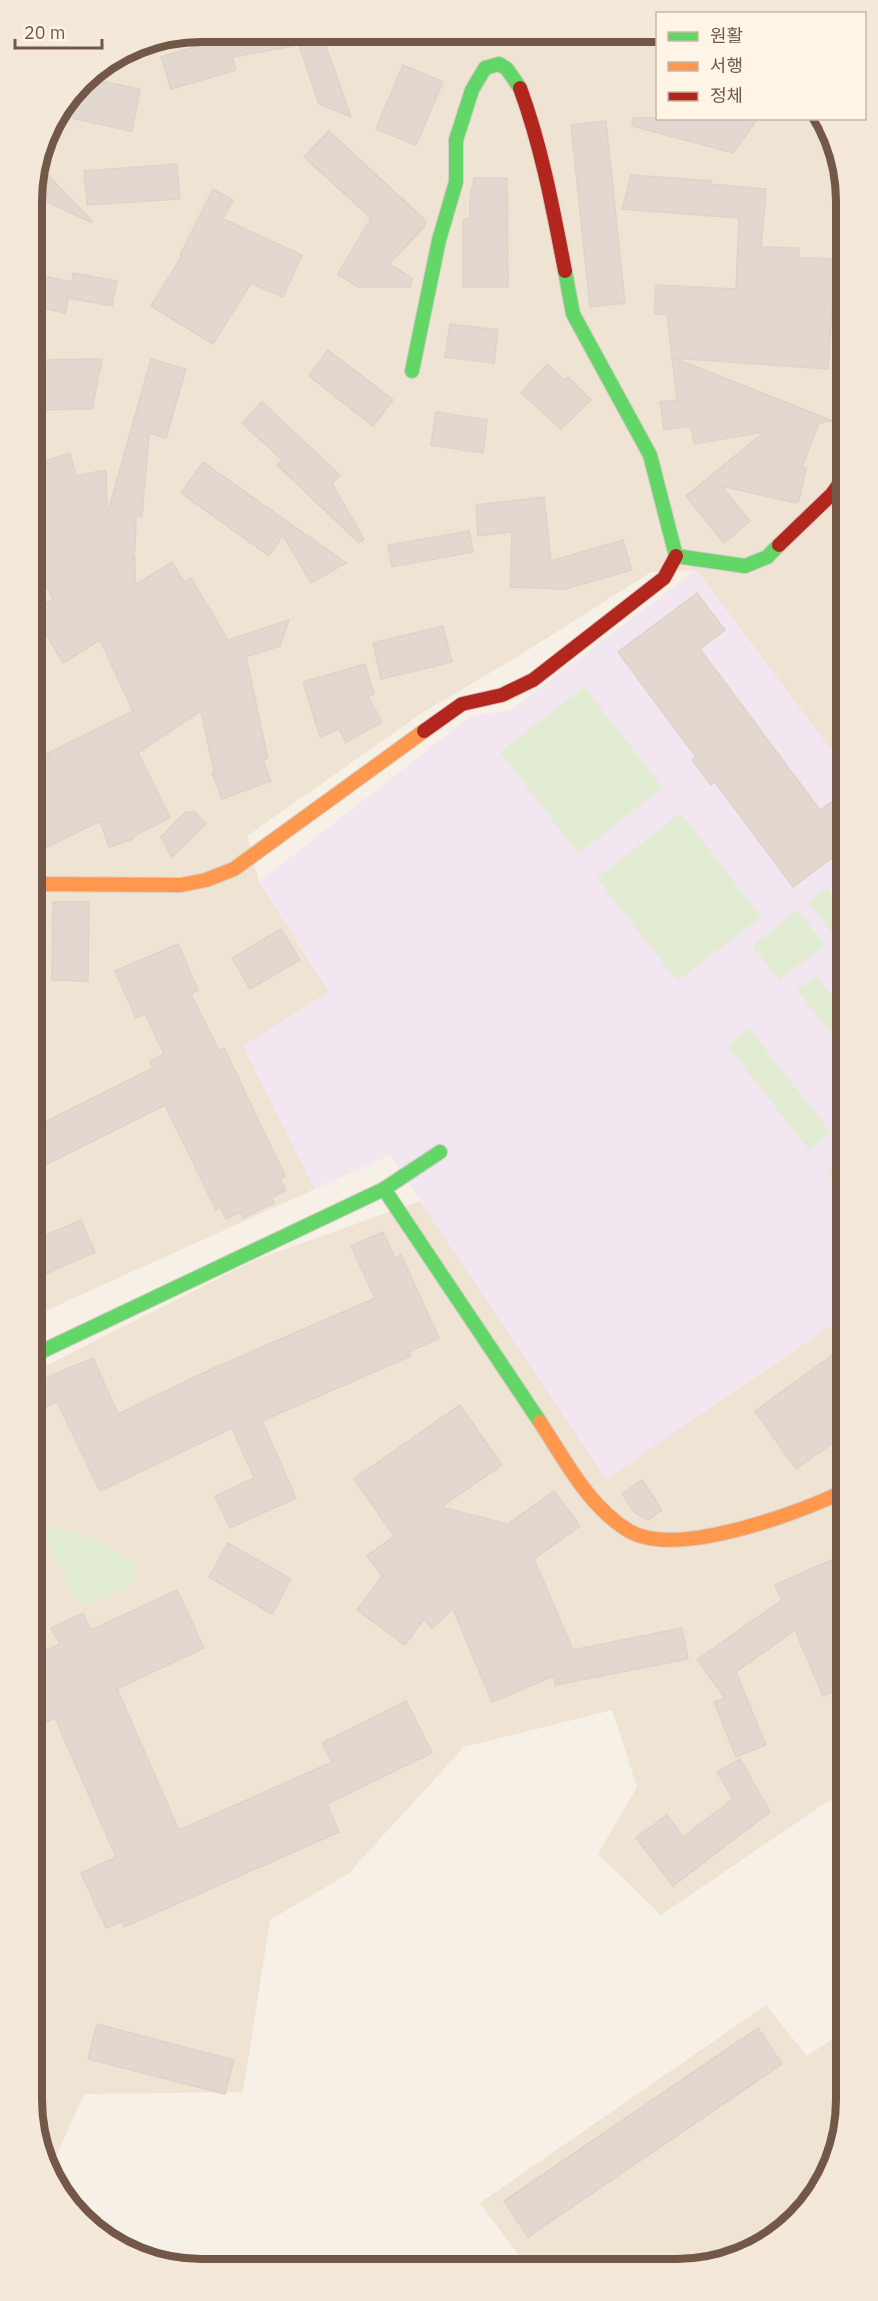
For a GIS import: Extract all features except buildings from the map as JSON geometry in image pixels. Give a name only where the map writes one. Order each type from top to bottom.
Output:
[{"type":"street","points":[[42,884],[181,885],[206,880],[234,869],[462,704],[502,695],[533,680],[664,578],[676,556],[650,455],[573,314],[547,175],[534,126],[519,87],[507,69],[499,64],[485,68],[472,90],[456,140],[456,182],[436,251],[412,371]]},
{"type":"street","points":[[676,556],[745,566],[767,557],[836,488]]},
{"type":"street","points":[[42,1351],[384,1190],[440,1152]]},
{"type":"street","points":[[384,1190],[588,1494],[614,1521],[646,1538],[674,1539],[712,1535],[781,1516],[836,1496]]},
{"type":"shaded area","points":[[190,42],[656,42],[656,120],[814,120],[831,160],[836,190],[836,756],[696,570],[651,572],[517,657],[425,711],[247,836],[259,882],[329,992],[243,1046],[315,1189],[42,1312],[42,190],[47,160],[58,131],[69,113],[96,81],[121,63],[140,54],[170,45]]},
{"type":"shaded area","points":[[696,570],[836,756],[836,1322],[606,1479],[390,1155],[315,1189],[243,1046],[329,992],[259,882],[471,716],[511,710]]},
{"type":"shaded area","points":[[420,1201],[606,1479],[836,1322],[836,1796],[661,1915],[598,1854],[637,1787],[612,1710],[464,1747],[348,1874],[270,1920],[243,2092],[84,2094],[54,2161],[47,2141],[42,2111],[42,1368],[255,1260]]},
{"type":"shaded area","points":[[766,2005],[807,2056],[836,2037],[836,2111],[824,2161],[815,2180],[797,2205],[782,2220],[757,2238],[738,2247],[718,2254],[688,2259],[522,2259],[480,2203]]},
{"type":"green space","points":[[584,687],[663,788],[578,853],[500,752]]},
{"type":"green space","points":[[681,813],[761,917],[677,981],[597,878]]},
{"type":"green space","points":[[827,888],[836,900],[836,936],[835,937],[808,902]]},
{"type":"green space","points":[[797,910],[825,945],[779,980],[752,946]]},
{"type":"green space","points":[[816,976],[836,1002],[836,1040],[797,990]]},
{"type":"green space","points":[[749,1028],[831,1133],[809,1150],[727,1045]]},
{"type":"green space","points":[[836,1165],[836,1185],[826,1172]]},
{"type":"green space","points":[[60,1528],[89,1537],[119,1553],[135,1565],[135,1579],[128,1586],[82,1606],[76,1601],[43,1530]]},
{"type":"green space","points":[[42,1608],[46,1616],[42,1626]]},
{"type":"traffic: fast","points":[[412,371],[439,240],[456,182],[456,140],[472,90],[485,68],[499,64],[507,69],[520,88]]},
{"type":"traffic: fast","points":[[565,271],[573,314],[650,455],[676,556],[745,566],[767,557],[779,545]]},
{"type":"traffic: fast","points":[[42,1351],[384,1189],[440,1152]]},
{"type":"traffic: fast","points":[[384,1189],[540,1422]]},
{"type":"traffic: slow","points":[[42,884],[181,885],[206,880],[234,869],[424,731]]},
{"type":"traffic: slow","points":[[540,1422],[568,1467],[601,1509],[629,1531],[650,1538],[676,1540],[737,1530],[768,1521],[836,1495]]},
{"type":"traffic: jam","points":[[520,88],[541,156],[565,271]]},
{"type":"traffic: jam","points":[[779,545],[836,488]]},
{"type":"traffic: jam","points":[[424,731],[462,704],[502,695],[533,680],[664,578],[676,556]]}]
